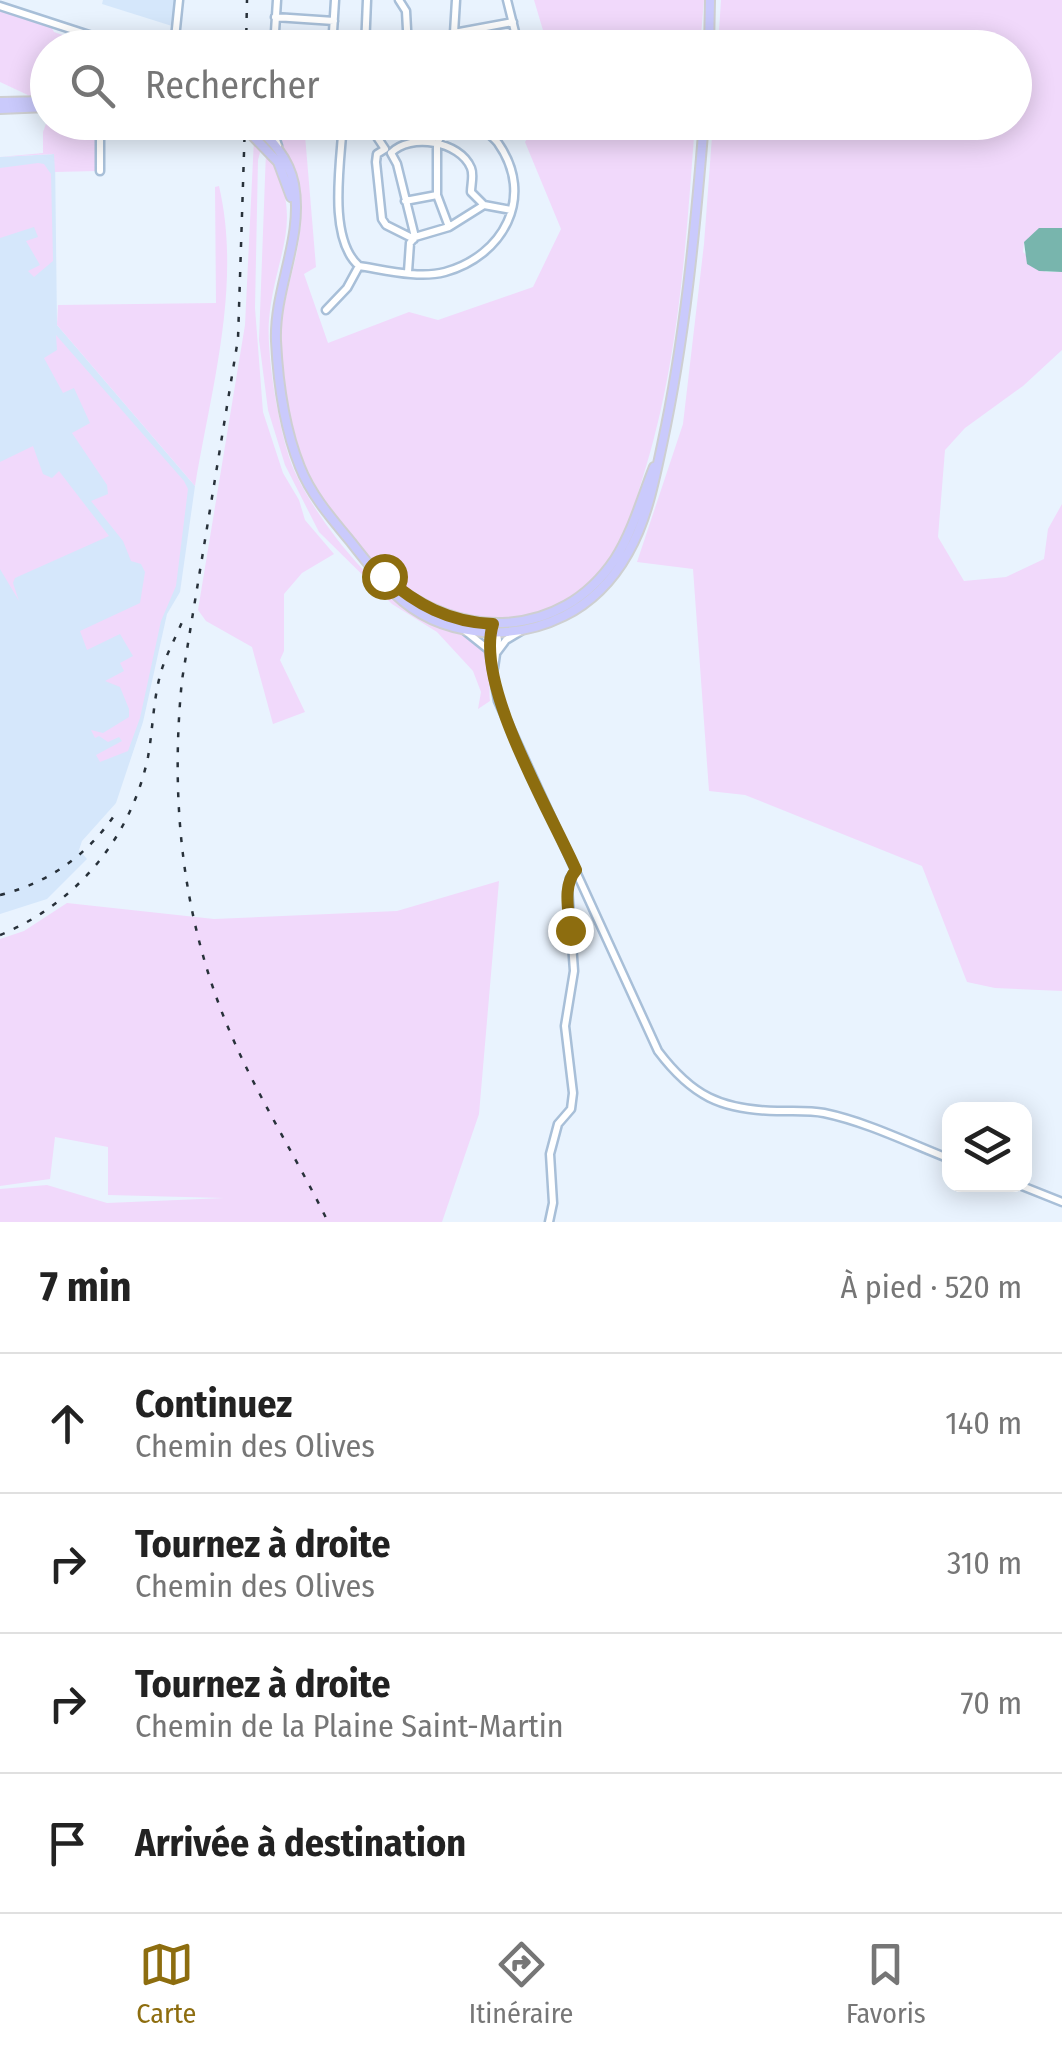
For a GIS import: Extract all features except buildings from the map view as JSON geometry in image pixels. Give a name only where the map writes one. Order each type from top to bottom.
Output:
[{"type":"main road","points":[[711,30],[713,0]]},
{"type":"main road","points":[[0,106],[30,105]]},
{"type":"main road","points":[[265,140],[282,170],[296,211]]},
{"type":"main road","points":[[269,140],[284,158],[294,183],[296,211],[276,327],[291,438],[300,468],[314,494],[396,596],[436,620],[463,629],[493,630],[523,630],[574,611],[619,568],[641,524],[652,492],[687,314],[702,140]]},
{"type":"main road","points":[[366,560],[402,592],[435,612],[466,622],[493,630],[546,614],[592,587],[624,544],[661,447]]},
{"type":"street","points":[[176,30],[179,0]]},
{"type":"street","points":[[275,30],[276,0]]},
{"type":"street","points":[[333,30],[335,0]]},
{"type":"street","points":[[365,30],[367,0]]},
{"type":"street","points":[[399,0],[406,10],[407,30]]},
{"type":"street","points":[[454,30],[456,0]]},
{"type":"street","points":[[507,0],[515,30]]},
{"type":"street","points":[[0,6],[74,30]]},
{"type":"street","points":[[275,17],[334,21]]},
{"type":"street","points":[[470,30],[513,22]]},
{"type":"street","points":[[100,140],[100,171]]},
{"type":"street","points":[[342,140],[338,206],[345,246],[359,266],[442,273],[490,250],[500,238],[511,210],[512,181],[495,140]]},
{"type":"street","points":[[381,140],[397,164],[414,238],[408,272]]},
{"type":"street","points":[[439,140],[437,196],[449,227]]},
{"type":"street","points":[[484,205],[449,227],[414,238],[386,225],[382,219],[377,154],[413,141],[437,144],[463,156],[470,165],[474,173],[470,192],[484,205],[511,210]]},
{"type":"street","points":[[406,201],[437,196]]},
{"type":"street","points":[[326,310],[347,288],[359,266]]},
{"type":"street","points":[[463,629],[493,652]]},
{"type":"street","points":[[493,630],[493,674],[498,701],[658,1051],[689,1087],[712,1101],[751,1110],[822,1112],[942,1156]]},
{"type":"street","points":[[493,652],[523,630]]},
{"type":"street","points":[[548,1222],[553,1203],[550,1154],[558,1124],[572,1109],[566,1026],[574,970],[568,906],[570,878],[576,870]]},
{"type":"street","points":[[568,906],[590,901]]},
{"type":"street","points":[[1032,1190],[1062,1202]]},
{"type":"shaded area","points":[[103,0],[175,0],[172,26],[102,4]]},
{"type":"shaded area","points":[[534,0],[704,0],[701,30],[543,30]]},
{"type":"shaded area","points":[[721,0],[1062,0],[1062,228],[1046,228],[1024,242],[1023,252],[1046,272],[1062,272],[1062,350],[1023,386],[965,428],[945,450],[938,537],[964,581],[1006,577],[1044,559],[1048,529],[1062,504],[1062,991],[995,988],[967,982],[922,866],[745,795],[709,791],[693,569],[637,562],[683,424],[712,140],[1032,140],[1032,30],[719,30]]},
{"type":"shaded area","points":[[0,9],[50,25],[53,30],[30,30],[30,96],[0,82]]},
{"type":"shaded area","points":[[30,96],[30,99],[0,100]]},
{"type":"shaded area","points":[[43,140],[97,140],[97,171],[55,172],[54,154],[0,157],[43,153]]},
{"type":"shaded area","points":[[255,140],[262,145],[258,160],[255,308],[263,412],[283,473],[299,500],[305,520],[334,554],[302,573],[284,594],[284,651],[280,660],[305,712],[273,724],[252,647],[206,621],[198,610],[245,325]]},
{"type":"shaded area","points":[[280,140],[305,140],[316,267],[304,274],[328,343],[409,312],[438,320],[533,287],[561,229],[526,140],[694,140],[679,303],[655,436],[619,544],[595,578],[565,601],[530,616],[492,621],[456,615],[421,602],[367,554],[313,481],[299,449],[283,370],[282,320],[298,246],[301,209],[292,164]]},
{"type":"shaded area","points":[[266,151],[285,197],[287,217],[269,335],[279,418],[294,470],[330,530],[381,588],[417,614],[462,632],[484,648],[490,701],[478,709],[481,692],[473,671],[437,632],[392,604],[319,532],[285,465],[268,410],[259,340]]},
{"type":"shaded area","points":[[55,154],[57,325],[195,486],[180,592],[167,614],[143,722],[116,803],[82,841],[79,850],[87,859],[47,899],[0,914],[0,157]]},
{"type":"shaded area","points":[[44,164],[51,174],[53,261],[34,277],[28,271],[40,265],[26,241],[38,237],[34,227],[0,238],[0,168]]},
{"type":"shaded area","points":[[219,186],[225,223],[226,299],[195,486],[57,325],[58,305],[216,303],[215,187]]},
{"type":"shaded area","points":[[1039,228],[1062,228],[1062,272],[1039,271],[1027,264],[1024,242]]},
{"type":"shaded area","points":[[56,335],[188,489],[176,586],[161,621],[140,718],[128,751],[100,762],[96,755],[122,741],[119,737],[108,742],[99,736],[95,738],[91,730],[103,733],[129,717],[120,687],[105,681],[124,671],[120,663],[133,656],[120,634],[87,650],[80,631],[140,603],[145,572],[141,564],[131,561],[123,541],[91,501],[108,494],[107,485],[72,433],[90,423],[74,388],[63,393],[44,358],[57,350]]},
{"type":"shaded area","points":[[33,446],[43,474],[52,478],[59,471],[109,536],[15,578],[19,601],[0,569],[0,462]]},
{"type":"shaded area","points":[[499,881],[479,1114],[442,1222],[0,1222],[0,1189],[47,1185],[107,1203],[224,1198],[108,1195],[108,1147],[55,1137],[50,1179],[0,1186],[0,939],[24,931],[67,903],[214,919],[397,911]]},
{"type":"railway","points":[[246,30],[247,0]]},
{"type":"railway","points":[[244,140],[238,339],[182,680],[179,815],[191,903],[214,990],[253,1081],[328,1222]]},
{"type":"railway","points":[[0,935],[53,906],[96,865],[114,841],[140,787],[161,672],[182,622]]},
{"type":"railway","points":[[0,895],[36,882],[67,864],[94,840],[118,810]]},
{"type":"route","points":[[384,576],[435,612],[466,622],[493,624],[489,650],[496,694],[576,870],[568,888],[570,930]]}]
